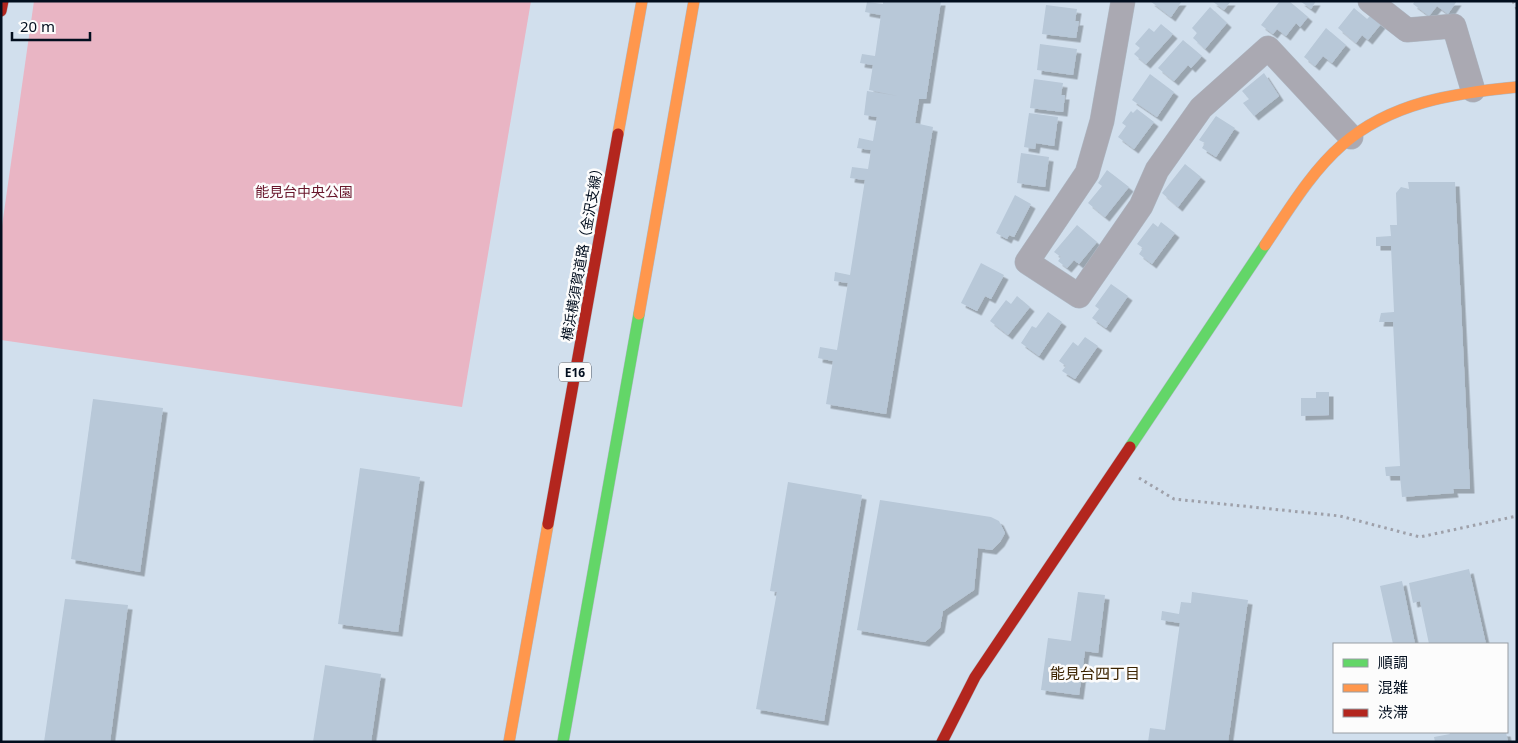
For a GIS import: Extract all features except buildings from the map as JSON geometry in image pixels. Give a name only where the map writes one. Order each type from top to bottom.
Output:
[{"type":"main road","points":[[1,11],[2,1]]},
{"type":"main road","name":"横浜横須賀道路（金沢支線）","points":[[509,742],[642,1]]},
{"type":"main road","points":[[563,742],[694,1]]},
{"type":"main road","points":[[942,742],[975,676],[1281,222],[1324,165],[1351,137],[1388,116],[1432,97],[1473,90],[1517,87]]},
{"type":"street","points":[[1122,1],[1102,122],[1087,173],[1027,262],[1078,296],[1142,206],[1157,170],[1201,108],[1268,48],[1351,137]]},
{"type":"street","points":[[1370,1],[1407,30],[1454,26],[1473,90]]},
{"type":"path","points":[[1512,1],[1517,9]]},
{"type":"path","points":[[1118,464],[1174,499],[1340,516],[1420,537],[1517,516]]},
{"type":"green space","name":"能見台中央公園","points":[[34,1],[531,1],[462,407],[1,340],[1,233]]},
{"type":"traffic: fast","points":[[1130,447],[1265,245]]},
{"type":"traffic: fast","points":[[563,742],[639,314]]},
{"type":"traffic: slow","points":[[618,134],[642,1]]},
{"type":"traffic: slow","points":[[639,314],[694,1]]},
{"type":"traffic: slow","points":[[1265,245],[1300,192],[1320,167],[1342,145],[1361,130],[1403,109],[1425,102],[1470,93],[1517,87]]},
{"type":"traffic: slow","points":[[509,742],[548,524]]},
{"type":"traffic: jam","points":[[1,11],[3,1]]},
{"type":"traffic: jam","points":[[548,524],[618,134]]},
{"type":"traffic: jam","points":[[942,742],[975,677],[1130,447]]},
{"type":"district","name":"能見台四丁目","points":[[1095,673]]}]
